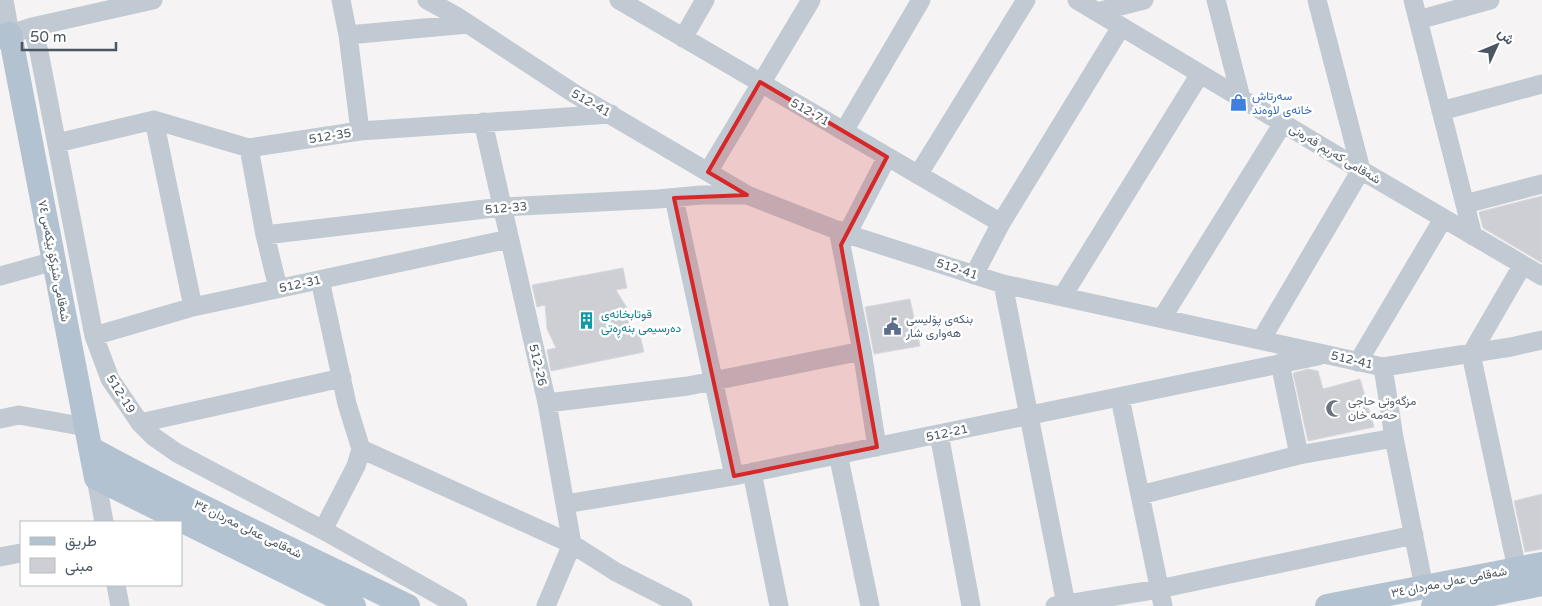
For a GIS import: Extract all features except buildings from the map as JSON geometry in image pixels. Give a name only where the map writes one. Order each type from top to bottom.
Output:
[{"type":"main road","name":"شەقامی شێرکۆ بێکەس ٧٤","points":[[14,33],[54,261],[96,478]]},
{"type":"main road","name":"شەقامی عەلی مەردان ٣٤","points":[[88,437],[137,474],[408,606]]},
{"type":"main road","name":"شەقامی عەلی مەردان ٣٤","points":[[96,478],[354,606]]},
{"type":"main road","name":"شەقامی عەلی مەردان ٣٤","points":[[1428,597],[1517,569],[1542,564]]},
{"type":"main road","name":"شەقامی عەلی مەردان ٣٤","points":[[1327,606],[1428,597],[1490,600],[1542,584]]},
{"type":"street","name":"شەقامی شێرکۆ بێکەس ٧٤","points":[[4,0],[14,33]]},
{"type":"street","points":[[14,33],[128,3],[153,0]]},
{"type":"street","points":[[341,0],[348,35],[360,131]]},
{"type":"street","name":"512-41","points":[[427,0],[463,13],[575,94],[747,195],[843,232],[1003,284],[1383,367],[1511,348],[1542,340]]},
{"type":"street","name":"512-71","points":[[619,0],[1001,223]]},
{"type":"street","points":[[683,38],[705,0]]},
{"type":"street","points":[[708,172],[810,0]]},
{"type":"street","points":[[844,131],[921,0]]},
{"type":"street","points":[[918,175],[1026,0]]},
{"type":"street","name":"شەقامی کەریم قەرەنی","points":[[1077,0],[1522,266],[1542,276]]},
{"type":"street","points":[[1097,12],[1144,0]]},
{"type":"street","points":[[1216,0],[1241,98]]},
{"type":"street","points":[[1260,340],[1361,170],[1317,0]]},
{"type":"street","points":[[1413,0],[1473,236]]},
{"type":"street","points":[[1418,20],[1490,0]]},
{"type":"street","points":[[348,35],[463,13]]},
{"type":"street","points":[[974,275],[1001,223],[1121,27]]},
{"type":"street","name":"512-19","points":[[14,33],[39,52],[94,336],[110,379],[140,423],[154,437],[177,453],[323,530],[458,606]]},
{"type":"street","points":[[1062,297],[1200,74]]},
{"type":"street","points":[[1441,111],[1542,84]]},
{"type":"street","name":"512-35","points":[[56,143],[154,120],[249,148],[360,131],[611,114]]},
{"type":"street","points":[[154,120],[193,307]]},
{"type":"street","name":"512-26","points":[[483,122],[547,403],[572,544]]},
{"type":"street","points":[[1162,318],[1283,123]]},
{"type":"street","points":[[249,148],[265,235],[278,288]]},
{"type":"street","points":[[877,447],[843,232],[887,157]]},
{"type":"street","points":[[1464,204],[1542,184]]},
{"type":"street","name":"512-33","points":[[265,235],[502,207],[702,195],[747,195]]},
{"type":"street","points":[[674,198],[714,381],[743,474],[779,606]]},
{"type":"street","points":[[1358,362],[1444,219]]},
{"type":"street","name":"512-31","points":[[94,336],[193,307],[509,239]]},
{"type":"street","points":[[0,276],[54,261]]},
{"type":"street","points":[[1517,569],[1472,354],[1522,266]]},
{"type":"street","points":[[320,280],[347,404],[360,449],[356,466],[323,530]]},
{"type":"street","points":[[1003,284],[1030,418],[1060,605],[1161,597],[1414,535]]},
{"type":"street","points":[[547,403],[688,386],[862,352]]},
{"type":"street","name":"512-21","points":[[565,504],[743,474],[939,434],[1030,418],[1280,363],[1327,355]]},
{"type":"street","points":[[1280,363],[1299,455]]},
{"type":"street","points":[[1383,367],[1394,438],[1428,597]]},
{"type":"street","points":[[140,423],[342,378]]},
{"type":"street","points":[[1120,398],[1161,597]]},
{"type":"street","points":[[0,419],[19,415],[88,437]]},
{"type":"street","points":[[939,434],[971,606]]},
{"type":"street","points":[[1140,495],[1299,455],[1394,438]]},
{"type":"street","points":[[360,449],[572,544],[616,572],[683,606]]},
{"type":"street","points":[[838,454],[870,606]]},
{"type":"street","name":"شەقامی شێرکۆ بێکەس ٧٤","points":[[96,478],[104,521]]},
{"type":"street","points":[[546,606],[572,544]]},
{"type":"street","points":[[0,557],[20,553]]},
{"type":"street","points":[[116,586],[120,606]]},
{"type":"highlighted area","points":[[760,82],[887,157],[841,245],[877,447],[734,476],[674,198],[747,195],[708,172]]},
{"type":"place","name":"سەرتاش خانەی لاوەند","points":[[1238,103]]},
{"type":"place","name":"قوتابخانەی دەرسیمی بنەڕەتی","points":[[587,321]]},
{"type":"place","name":"بنکەی پۆلیسی هەواری شار","points":[[892,326]]},
{"type":"place","name":"مزگەوتی حاجی حەمە خان","points":[[1334,408]]}]
